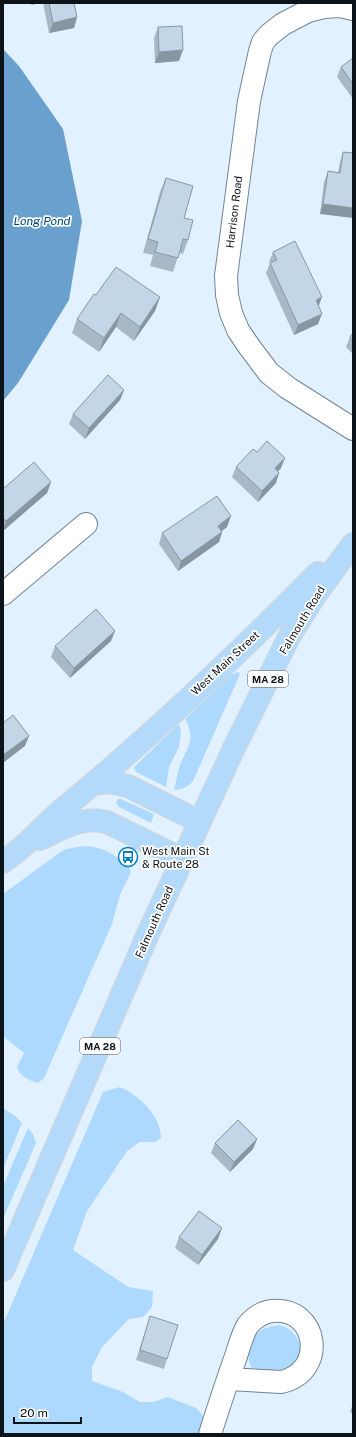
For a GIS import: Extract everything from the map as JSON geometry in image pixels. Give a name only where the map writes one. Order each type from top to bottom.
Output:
[{"type":"main road","name":"West Main Street","points":[[3,862],[94,784],[176,710],[264,627],[353,538]]},
{"type":"main road","name":"Falmouth Road","points":[[3,1270],[182,859],[234,748],[290,635],[316,594],[353,544]]},
{"type":"main road","points":[[94,784],[108,782],[128,786],[200,822]]},
{"type":"main road","name":"West Main Street","points":[[22,847],[69,825],[84,820],[99,820],[109,823],[182,859]]},
{"type":"street","name":"Harrison Road","points":[[353,9],[340,6],[324,6],[308,11],[283,24],[264,42],[258,58],[249,101],[226,276],[227,296],[231,313],[238,330],[248,346],[269,373],[288,388],[353,429]]},
{"type":"street","points":[[3,594],[86,524]]},
{"type":"street","points":[[210,1434],[228,1379]]},
{"type":"shaded area","points":[[238,672],[240,674],[194,779],[186,787],[174,790],[179,768],[190,739],[190,733],[185,719],[231,675]]},
{"type":"shaded area","points":[[179,724],[181,731],[179,747],[169,767],[166,787],[136,772],[134,767]]},
{"type":"shaded area","points":[[118,799],[154,814],[151,823],[119,807],[116,803]]},
{"type":"shaded area","points":[[84,846],[98,848],[109,852],[129,867],[131,872],[120,895],[112,924],[44,1078],[38,1083],[28,1079],[20,1073],[17,1067],[24,1053],[3,1036],[3,894],[59,853],[66,849]]},
{"type":"shaded area","points":[[120,1087],[134,1095],[148,1107],[157,1122],[161,1138],[155,1142],[140,1142],[127,1151],[87,1211],[73,1250],[128,1287],[153,1291],[152,1307],[143,1317],[129,1319],[102,1347],[92,1367],[92,1381],[123,1392],[140,1402],[153,1402],[168,1397],[196,1408],[203,1416],[202,1427],[198,1434],[3,1434],[3,1324],[103,1092]]},
{"type":"shaded area","points":[[3,1108],[22,1123],[3,1169]]},
{"type":"shaded area","points":[[28,1128],[33,1134],[36,1143],[3,1219],[3,1186]]},
{"type":"shaded area","points":[[279,1325],[287,1328],[296,1337],[300,1348],[298,1360],[288,1368],[283,1369],[262,1370],[251,1367],[249,1362],[249,1352],[255,1336],[263,1329]]},
{"type":"water","name":"Long Pond","points":[[3,49],[19,66],[63,129],[82,221],[69,300],[18,383],[3,401]]},
{"type":"building","points":[[49,3],[74,3],[77,17],[53,23]]},
{"type":"building","points":[[182,26],[183,50],[159,52],[158,27]]},
{"type":"building","points":[[353,58],[353,84],[341,67]]},
{"type":"building","points":[[343,152],[353,153],[353,208],[323,204],[328,171],[340,173]]},
{"type":"building","points":[[166,178],[193,186],[184,218],[193,220],[188,240],[183,239],[178,258],[155,252],[158,242],[148,239]]},
{"type":"building","points":[[295,241],[322,297],[316,300],[322,314],[298,325],[270,263],[277,260],[273,252]]},
{"type":"building","points":[[116,267],[160,297],[140,327],[121,313],[104,338],[77,319],[94,294],[96,295]]},
{"type":"building","points":[[353,333],[353,340],[350,337]]},
{"type":"building","points":[[108,375],[124,390],[89,428],[73,414]]},
{"type":"building","points":[[267,441],[285,458],[275,468],[279,473],[262,491],[236,467],[253,449],[257,452]]},
{"type":"building","points":[[34,462],[51,482],[6,521],[3,518],[3,489]]},
{"type":"building","points":[[217,496],[231,516],[218,526],[222,532],[181,561],[162,533]]},
{"type":"building","points":[[96,609],[115,631],[74,668],[55,646]]},
{"type":"building","points":[[13,715],[29,736],[3,755],[3,723]]},
{"type":"building","points":[[238,1120],[257,1139],[234,1162],[215,1143]]},
{"type":"building","points":[[199,1211],[222,1228],[202,1255],[179,1237]]},
{"type":"building","points":[[150,1316],[178,1325],[167,1359],[140,1350]]},
{"type":"place","name":"West Main St & Route 28","points":[[128,857]]}]
